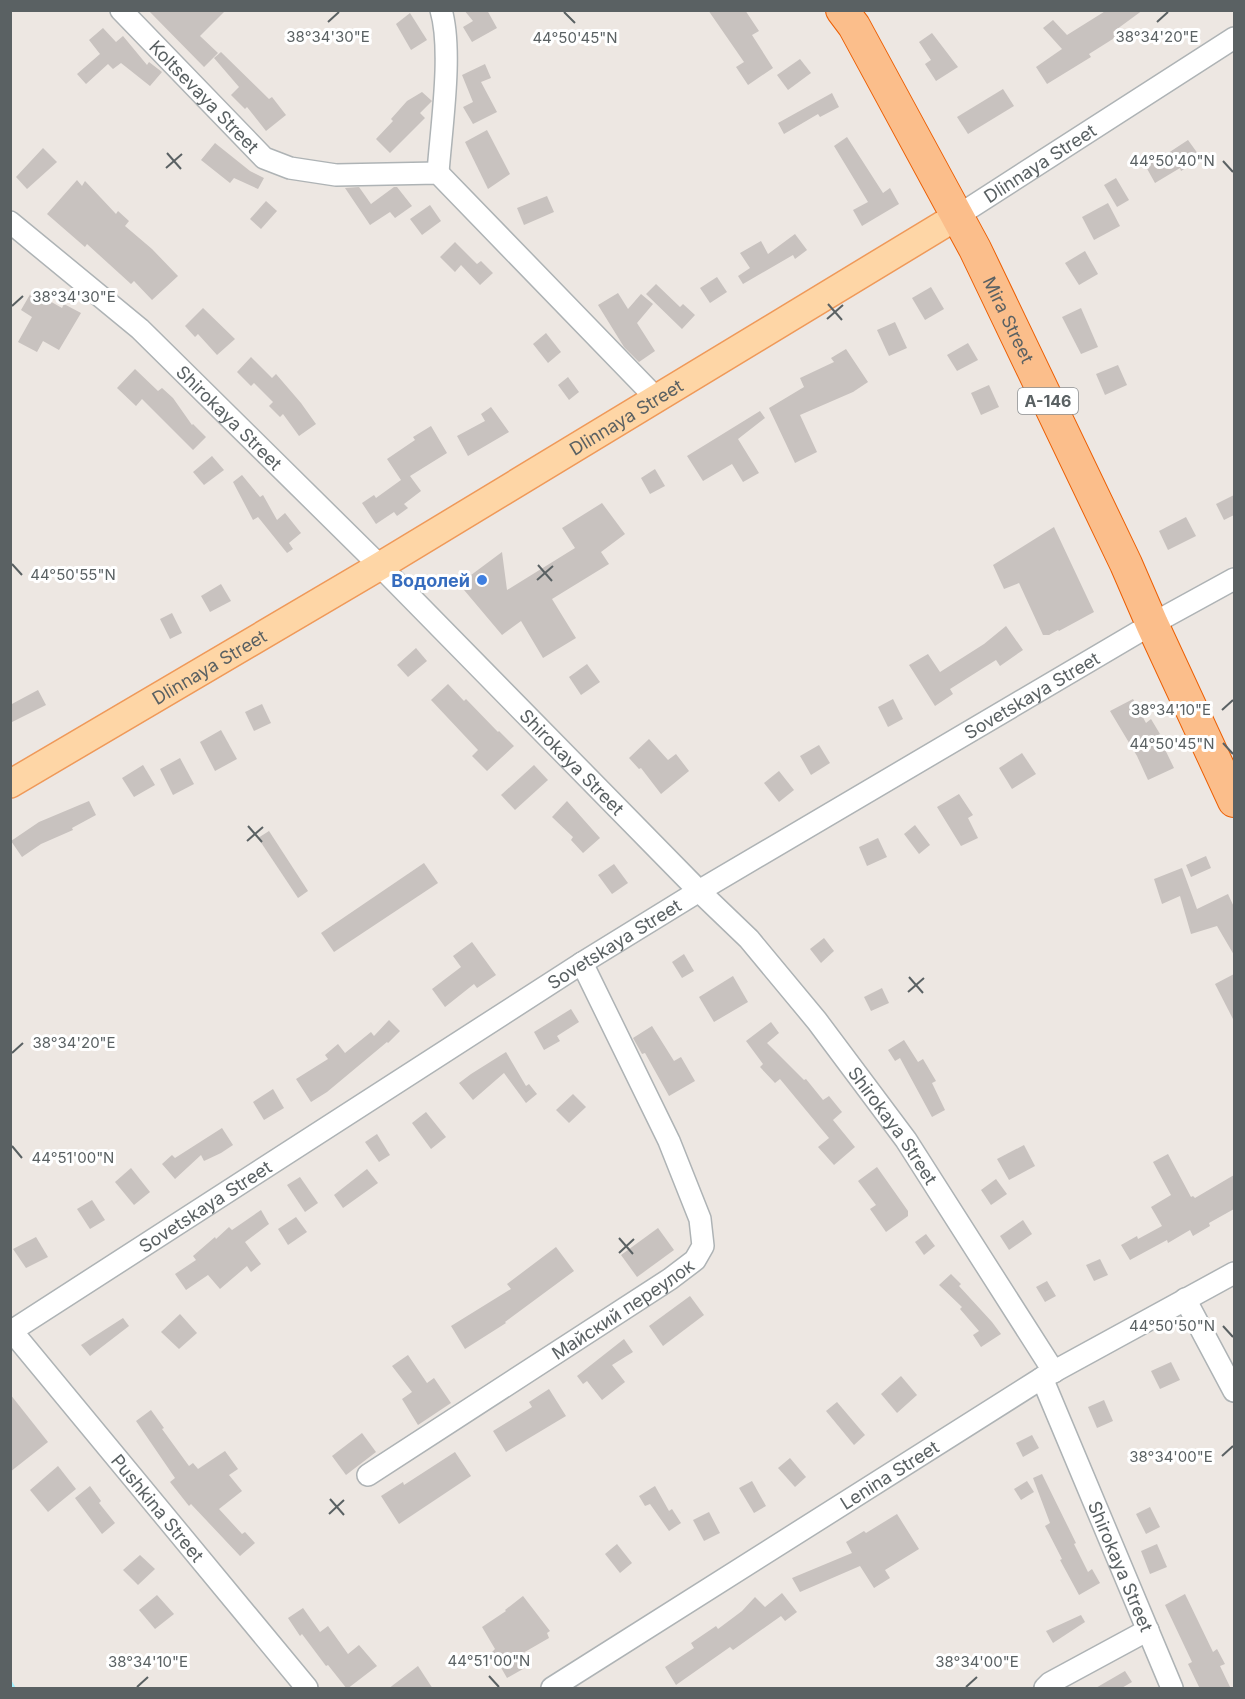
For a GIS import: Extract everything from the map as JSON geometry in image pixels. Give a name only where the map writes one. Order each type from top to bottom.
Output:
[{"type":"highway","name":"Mira Street","points":[[842,10],[854,26],[959,215],[1126,564],[1234,801]]},
{"type":"main road","name":"Dlinnaya Street","points":[[10,784],[380,566],[959,215]]},
{"type":"street","name":"Koltsevaya Street","points":[[121,10],[264,158],[290,168],[336,175],[438,173]]},
{"type":"street","points":[[441,10],[444,22],[445,68],[438,173],[657,399]]},
{"type":"street","name":"Dlinnaya Street","points":[[959,215],[1234,38]]},
{"type":"street","name":"Shirokaya Street","points":[[10,222],[140,329],[380,566],[757,948],[817,1021],[906,1140],[1048,1375],[1172,1689]]},
{"type":"street","name":"Sovetskaya Street","points":[[11,1331],[582,963],[699,891],[1152,624],[1234,579]]},
{"type":"street","name":"Майский переулок","points":[[368,1475],[670,1279],[695,1260],[703,1246],[700,1219],[669,1141],[582,963]]},
{"type":"street","name":"Lenina Street","points":[[552,1689],[1048,1375],[1234,1273]]},
{"type":"street","points":[[1185,1299],[1234,1391]]},
{"type":"street","name":"Pushkina Street","points":[[11,1331],[307,1689]]},
{"type":"street","points":[[1045,1689],[1050,1683],[1148,1630]]},
{"type":"building","points":[[148,10],[226,10],[200,36],[218,53],[204,67]]},
{"type":"building","points":[[464,10],[487,10],[497,28],[472,42],[463,27],[473,21]]},
{"type":"building","points":[[708,10],[745,10],[759,31],[752,35],[773,68],[748,85],[736,67],[744,62]]},
{"type":"building","points":[[1107,10],[1143,10],[1113,32],[1116,37],[1089,54],[1091,57],[1047,84],[1036,67],[1062,49],[1043,28],[1053,20],[1067,35]]},
{"type":"building","points":[[410,13],[427,40],[411,50],[396,24]]},
{"type":"building","points":[[103,28],[116,42],[123,36],[147,65],[149,62],[162,72],[150,86],[121,63],[113,69],[108,64],[86,84],[77,74],[100,54],[89,40]]},
{"type":"building","points":[[932,33],[958,67],[936,81],[925,64],[931,60],[919,42]]},
{"type":"building","points":[[221,52],[269,99],[272,97],[286,115],[266,131],[247,107],[245,109],[231,95],[239,87],[214,58]]},
{"type":"building","points":[[800,59],[811,73],[788,90],[777,75]]},
{"type":"building","points":[[485,64],[491,78],[481,82],[497,112],[473,124],[463,107],[473,102],[462,75]]},
{"type":"building","points":[[1003,89],[1014,106],[968,134],[957,117]]},
{"type":"building","points":[[422,92],[432,101],[420,113],[425,118],[390,153],[376,139],[407,101]]},
{"type":"building","points":[[832,93],[839,107],[820,117],[818,114],[784,134],[778,123]]},
{"type":"building","points":[[487,130],[510,174],[488,189],[465,142]]},
{"type":"building","points":[[847,137],[883,193],[890,188],[899,204],[862,226],[853,210],[868,202],[834,146]]},
{"type":"building","points":[[1188,140],[1201,158],[1181,171],[1180,168],[1155,183],[1145,165],[1158,157],[1159,159]]},
{"type":"building","points":[[215,143],[250,171],[264,178],[258,189],[234,178],[230,183],[201,160]]},
{"type":"building","points":[[43,148],[57,162],[27,189],[16,177]]},
{"type":"building","points":[[1116,178],[1129,200],[1117,207],[1104,185]]},
{"type":"building","points":[[77,180],[82,186],[85,181],[116,214],[118,211],[129,221],[125,226],[178,276],[152,300],[134,281],[131,284],[87,244],[85,247],[47,214]]},
{"type":"building","points":[[359,187],[371,204],[397,187],[412,206],[395,218],[390,212],[370,225],[345,188]]},
{"type":"building","points":[[547,196],[554,212],[524,225],[517,208]]},
{"type":"building","points":[[266,201],[277,211],[261,229],[250,219]]},
{"type":"building","points":[[1108,203],[1120,226],[1094,240],[1082,217]]},
{"type":"building","points":[[430,205],[441,221],[422,235],[410,219]]},
{"type":"building","points":[[795,234],[807,250],[795,259],[793,255],[743,284],[738,276],[750,268],[740,253],[761,241],[768,254]]},
{"type":"building","points":[[455,242],[477,264],[481,261],[493,273],[480,285],[461,265],[455,272],[440,257]]},
{"type":"building","points":[[1085,251],[1098,274],[1079,285],[1065,263]]},
{"type":"building","points":[[717,277],[727,292],[710,303],[700,288]]},
{"type":"building","points":[[656,284],[680,307],[683,304],[695,315],[682,329],[646,294]]},
{"type":"building","points":[[931,287],[944,309],[925,320],[912,298]]},
{"type":"building","points":[[32,291],[62,308],[64,304],[81,313],[59,350],[43,341],[37,352],[18,342],[32,317],[21,310]]},
{"type":"building","points":[[618,293],[628,309],[641,294],[653,304],[637,323],[655,351],[639,362],[624,347],[598,305]]},
{"type":"building","points":[[203,308],[235,339],[217,355],[198,334],[195,337],[185,326]]},
{"type":"building","points":[[1081,308],[1098,347],[1081,354],[1062,317]]},
{"type":"building","points":[[895,322],[907,348],[889,356],[877,330]]},
{"type":"building","points":[[546,333],[561,352],[548,363],[533,344]]},
{"type":"building","points":[[968,343],[978,360],[957,371],[947,355]]},
{"type":"building","points":[[846,349],[868,382],[853,392],[800,415],[817,452],[795,463],[769,408],[804,387],[800,378],[834,362],[831,358]]},
{"type":"building","points":[[251,357],[272,378],[276,374],[316,424],[299,436],[283,414],[280,417],[269,406],[273,402],[254,383],[251,386],[237,372]]},
{"type":"building","points":[[1118,365],[1127,385],[1105,395],[1096,374]]},
{"type":"building","points":[[135,369],[158,391],[162,388],[173,398],[192,425],[206,437],[193,450],[142,399],[136,406],[117,388]]},
{"type":"building","points":[[568,377],[579,392],[569,400],[558,385]]},
{"type":"building","points":[[989,385],[999,407],[981,415],[971,393]]},
{"type":"building","points":[[491,407],[509,432],[468,456],[457,436],[485,421],[481,414]]},
{"type":"building","points":[[760,411],[765,418],[738,439],[759,473],[743,482],[732,464],[703,481],[687,456]]},
{"type":"building","points":[[431,426],[447,453],[410,476],[421,491],[404,504],[408,508],[397,516],[394,512],[376,524],[362,503],[374,495],[376,498],[401,480],[387,459],[415,440],[413,437]]},
{"type":"building","points":[[212,456],[224,470],[204,485],[193,472]]},
{"type":"building","points":[[655,469],[665,486],[650,494],[641,478]]},
{"type":"building","points":[[242,475],[260,497],[263,495],[277,520],[285,513],[301,533],[289,543],[293,549],[287,553],[258,517],[253,520],[233,482]]},
{"type":"building","points":[[1234,495],[1234,515],[1224,520],[1216,504]]},
{"type":"building","points":[[602,503],[625,534],[601,552],[609,564],[552,599],[576,638],[543,658],[521,621],[502,635],[459,584],[502,552],[507,590],[575,548],[562,528]]},
{"type":"building","points":[[1186,517],[1196,536],[1168,550],[1159,531]]},
{"type":"building","points":[[1054,527],[1094,612],[1059,631],[1043,635],[1019,583],[1004,589],[993,565]]},
{"type":"building","points":[[221,584],[231,601],[210,612],[201,596]]},
{"type":"building","points":[[172,613],[182,633],[170,639],[160,619]]},
{"type":"building","points":[[1006,626],[1023,650],[1000,666],[996,660],[950,689],[953,694],[935,706],[909,665],[928,654],[940,672],[984,644]]},
{"type":"building","points":[[416,648],[427,661],[408,677],[397,665]]},
{"type":"building","points":[[587,664],[600,682],[581,695],[569,677]]},
{"type":"building","points":[[448,684],[514,746],[487,771],[472,756],[478,750],[431,700]]},
{"type":"building","points":[[38,690],[46,705],[10,723],[10,705]]},
{"type":"building","points":[[893,699],[903,719],[888,727],[878,707]]},
{"type":"building","points":[[1133,699],[1146,723],[1151,719],[1160,734],[1158,735],[1174,768],[1148,780],[1137,756],[1110,711]]},
{"type":"building","points":[[262,704],[271,723],[254,731],[245,712]]},
{"type":"building","points":[[221,730],[237,759],[215,771],[200,742]]},
{"type":"building","points":[[649,739],[668,760],[676,754],[689,771],[661,794],[641,768],[639,769],[629,758]]},
{"type":"building","points":[[819,745],[830,763],[811,775],[800,756]]},
{"type":"building","points":[[1022,753],[1036,774],[1012,789],[999,768]]},
{"type":"building","points":[[180,758],[194,784],[173,795],[160,769]]},
{"type":"building","points":[[143,765],[155,785],[134,797],[122,778]]},
{"type":"building","points":[[534,765],[548,780],[515,810],[501,795]]},
{"type":"building","points":[[779,771],[794,790],[779,802],[764,783]]},
{"type":"building","points":[[959,794],[973,815],[968,818],[978,838],[961,846],[937,807]]},
{"type":"building","points":[[89,801],[96,815],[72,828],[73,830],[41,844],[22,857],[11,841],[39,822]]},
{"type":"building","points":[[567,801],[600,838],[583,853],[571,840],[573,837],[552,817]]},
{"type":"building","points":[[915,825],[930,845],[919,854],[904,834]]},
{"type":"building","points":[[269,831],[308,891],[298,898],[258,838]]},
{"type":"building","points":[[878,838],[887,857],[867,866],[859,847]]},
{"type":"building","points":[[1206,856],[1211,868],[1191,877],[1186,865]]},
{"type":"building","points":[[424,863],[438,883],[334,952],[321,933]]},
{"type":"building","points":[[614,864],[628,883],[612,894],[598,875]]},
{"type":"building","points":[[1182,868],[1197,909],[1228,894],[1234,907],[1234,955],[1217,926],[1191,934],[1180,896],[1162,904],[1154,879]]},
{"type":"building","points":[[824,938],[834,951],[821,963],[810,949]]},
{"type":"building","points":[[472,942],[496,975],[477,988],[474,984],[445,1007],[432,989],[461,967],[453,956]]},
{"type":"building","points":[[684,954],[694,971],[682,978],[672,962]]},
{"type":"building","points":[[1234,974],[1234,1021],[1215,984]]},
{"type":"building","points":[[733,976],[748,1002],[714,1022],[699,997]]},
{"type":"building","points":[[882,988],[889,1003],[871,1011],[864,997]]},
{"type":"building","points":[[571,1009],[579,1022],[557,1036],[560,1041],[544,1050],[534,1032]]},
{"type":"building","points":[[389,1020],[400,1031],[327,1092],[311,1102],[296,1079],[328,1059],[325,1055],[338,1044],[345,1053],[371,1032],[374,1036]]},
{"type":"building","points":[[771,1022],[779,1033],[767,1043],[804,1080],[806,1079],[823,1100],[829,1096],[842,1112],[833,1120],[855,1147],[834,1165],[818,1147],[829,1138],[780,1079],[775,1083],[760,1067],[763,1064],[746,1041]]},
{"type":"building","points":[[652,1026],[674,1061],[681,1057],[695,1081],[669,1096],[645,1053],[642,1054],[633,1038]]},
{"type":"building","points":[[904,1040],[918,1062],[923,1059],[936,1081],[932,1083],[945,1110],[932,1117],[900,1058],[895,1061],[888,1050]]},
{"type":"building","points":[[506,1052],[526,1086],[529,1084],[537,1094],[526,1103],[504,1073],[473,1100],[459,1083]]},
{"type":"building","points":[[273,1089],[284,1108],[264,1120],[253,1102]]},
{"type":"building","points":[[573,1094],[586,1107],[569,1123],[556,1110]]},
{"type":"building","points":[[426,1112],[446,1137],[431,1149],[412,1123]]},
{"type":"building","points":[[222,1128],[233,1145],[221,1153],[204,1161],[201,1155],[175,1179],[162,1164],[172,1155],[175,1158]]},
{"type":"building","points":[[377,1134],[390,1155],[379,1162],[365,1142]]},
{"type":"building","points":[[1024,1145],[1035,1166],[1009,1180],[997,1159]]},
{"type":"building","points":[[1168,1154],[1191,1197],[1195,1198],[1234,1175],[1234,1209],[1209,1223],[1210,1226],[1193,1236],[1190,1230],[1130,1260],[1121,1245],[1162,1226],[1151,1207],[1171,1195],[1153,1162]]},
{"type":"building","points":[[877,1167],[908,1211],[908,1216],[886,1232],[870,1209],[876,1205],[858,1181]]},
{"type":"building","points":[[131,1168],[150,1192],[134,1205],[115,1182]]},
{"type":"building","points":[[367,1169],[378,1183],[343,1208],[334,1195]]},
{"type":"building","points":[[300,1177],[318,1203],[305,1212],[287,1185]]},
{"type":"building","points":[[996,1179],[1007,1194],[991,1205],[981,1190]]},
{"type":"building","points":[[92,1200],[105,1220],[90,1229],[77,1209]]},
{"type":"building","points":[[261,1210],[269,1224],[245,1242],[261,1264],[251,1272],[247,1266],[220,1289],[208,1275],[186,1290],[175,1274],[196,1260],[193,1256],[215,1237],[216,1239],[229,1227],[232,1230]]},
{"type":"building","points":[[296,1217],[307,1232],[288,1245],[278,1229]]},
{"type":"building","points":[[1023,1220],[1032,1234],[1009,1250],[1000,1236]]},
{"type":"building","points":[[658,1228],[674,1250],[637,1277],[621,1255]]},
{"type":"building","points":[[926,1234],[935,1246],[924,1255],[915,1242]]},
{"type":"building","points":[[36,1237],[48,1257],[26,1268],[13,1249]]},
{"type":"building","points":[[556,1247],[574,1271],[506,1323],[465,1349],[451,1326],[511,1289],[507,1284]]},
{"type":"building","points":[[1100,1259],[1108,1275],[1094,1281],[1086,1265]]},
{"type":"building","points":[[951,1274],[1001,1334],[981,1347],[973,1335],[979,1331],[960,1309],[962,1307],[939,1285]]},
{"type":"building","points":[[1047,1281],[1056,1296],[1045,1302],[1036,1287]]},
{"type":"building","points":[[690,1296],[704,1315],[663,1346],[649,1326]]},
{"type":"building","points":[[180,1314],[197,1333],[179,1349],[161,1332]]},
{"type":"building","points":[[123,1318],[129,1326],[90,1356],[81,1345]]},
{"type":"building","points":[[624,1339],[633,1352],[612,1365],[625,1382],[602,1400],[587,1381],[583,1384],[577,1376]]},
{"type":"building","points":[[408,1355],[427,1383],[434,1378],[451,1403],[418,1425],[402,1399],[412,1392],[392,1366]]},
{"type":"building","points":[[1171,1362],[1180,1380],[1160,1389],[1151,1371]]},
{"type":"building","points":[[901,1376],[917,1395],[897,1413],[881,1394]]},
{"type":"building","points":[[549,1389],[566,1416],[506,1452],[493,1431],[532,1407],[529,1402]]},
{"type":"building","points":[[10,1394],[48,1442],[10,1472]]},
{"type":"building","points":[[1104,1400],[1113,1421],[1097,1428],[1088,1407]]},
{"type":"building","points":[[837,1402],[865,1435],[854,1445],[826,1411]]},
{"type":"building","points":[[151,1410],[189,1466],[193,1463],[198,1469],[225,1451],[238,1469],[229,1475],[242,1491],[219,1509],[242,1534],[245,1532],[255,1543],[240,1556],[191,1504],[189,1506],[170,1482],[175,1478],[136,1421]]},
{"type":"building","points":[[362,1433],[376,1452],[346,1475],[332,1456]]},
{"type":"building","points":[[1032,1435],[1039,1448],[1023,1457],[1016,1443]]},
{"type":"building","points":[[455,1452],[471,1476],[399,1524],[381,1496],[403,1482],[404,1485]]},
{"type":"building","points":[[790,1458],[806,1477],[795,1487],[778,1468]]},
{"type":"building","points":[[58,1466],[76,1489],[48,1512],[30,1490]]},
{"type":"building","points":[[1042,1474],[1088,1572],[1092,1569],[1100,1583],[1079,1595],[1045,1526],[1050,1523],[1033,1478]]},
{"type":"building","points":[[752,1481],[766,1506],[754,1513],[739,1488]]},
{"type":"building","points":[[1027,1481],[1034,1492],[1021,1500],[1014,1489]]},
{"type":"building","points":[[90,1486],[101,1501],[99,1503],[115,1523],[102,1534],[75,1498]]},
{"type":"building","points":[[655,1486],[669,1511],[672,1509],[681,1523],[669,1531],[650,1504],[645,1506],[639,1496]]},
{"type":"building","points":[[1150,1507],[1160,1527],[1146,1534],[1136,1514]]},
{"type":"building","points":[[709,1512],[720,1533],[704,1541],[693,1520]]},
{"type":"building","points":[[897,1514],[919,1549],[885,1570],[890,1578],[874,1588],[860,1566],[800,1592],[792,1578],[852,1553],[846,1542]]},
{"type":"building","points":[[617,1544],[632,1563],[620,1573],[605,1554]]},
{"type":"building","points":[[1157,1544],[1167,1567],[1150,1574],[1141,1551]]},
{"type":"building","points":[[140,1555],[155,1569],[138,1585],[123,1570]]},
{"type":"building","points":[[782,1593],[797,1612],[785,1621],[781,1616],[733,1650],[730,1647],[676,1685],[665,1667],[694,1648],[691,1643],[716,1626],[718,1629],[742,1611],[755,1597],[765,1607]]},
{"type":"building","points":[[1185,1594],[1213,1652],[1217,1649],[1225,1664],[1220,1666],[1231,1689],[1200,1689],[1188,1664],[1192,1662],[1165,1605]]},
{"type":"building","points":[[157,1595],[174,1614],[155,1629],[139,1610]]},
{"type":"building","points":[[523,1596],[550,1631],[547,1633],[549,1638],[523,1653],[530,1665],[507,1678],[492,1652],[495,1649],[482,1627]]},
{"type":"building","points":[[303,1608],[320,1632],[328,1626],[348,1654],[359,1645],[377,1666],[347,1689],[302,1634],[300,1636],[288,1618]]},
{"type":"building","points":[[1081,1615],[1085,1622],[1053,1643],[1046,1631]]},
{"type":"building","points":[[418,1666],[433,1689],[388,1689]]},
{"type":"building","points":[[1125,1671],[1132,1682],[1120,1689],[1094,1689]]},
{"type":"waterway","points":[[10,1683],[13,1688]]},
{"type":"place","name":"Водолей","points":[[482,580]]}]
